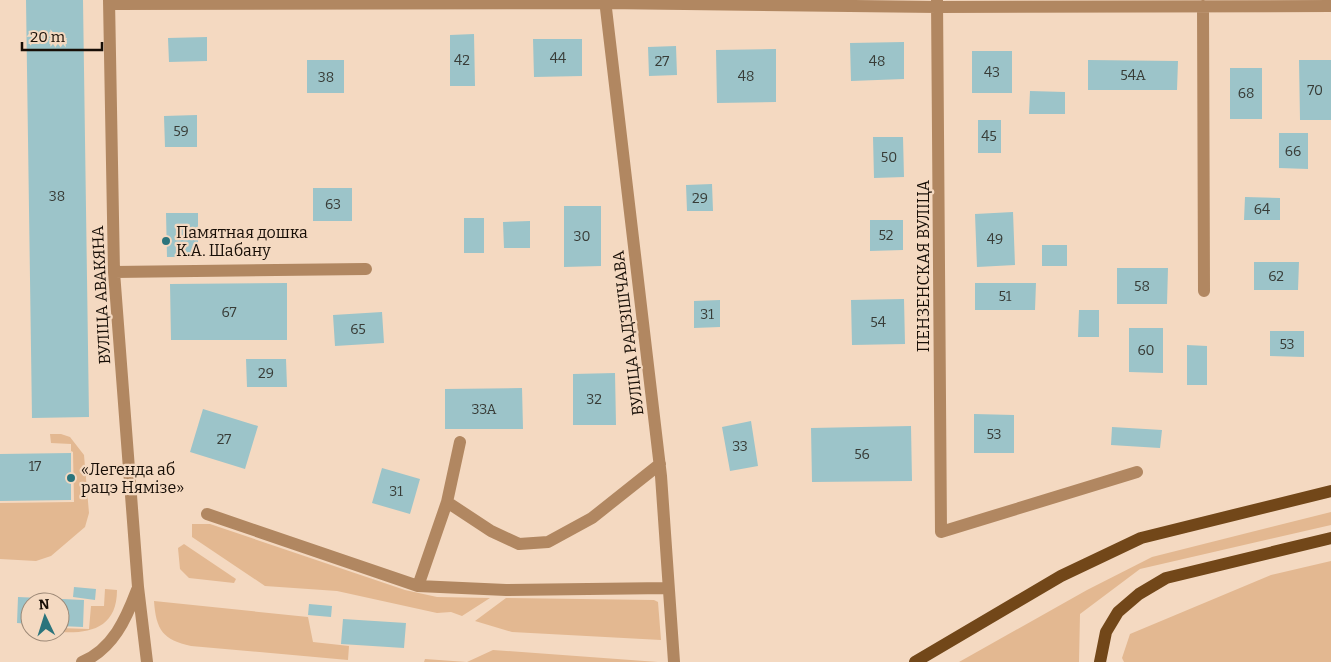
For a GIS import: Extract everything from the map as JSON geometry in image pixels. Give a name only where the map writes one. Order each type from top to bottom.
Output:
[{"type":"main road","points":[[915,662],[1061,576],[1141,538],[1331,491]]},
{"type":"main road","points":[[1100,662],[1106,632],[1118,612],[1138,594],[1166,578],[1331,538]]},
{"type":"street","points":[[109,2],[605,2],[1331,6]]},
{"type":"street","name":"ВУЛІЦА АВАКЯНА","points":[[109,2],[114,272],[138,587],[147,662]]},
{"type":"street","name":"ВУЛІЦА РАДЗІШЧАВА","points":[[605,2],[660,464],[674,662]]},
{"type":"street","name":"ПЕНЗЕНСКАЯ ВУЛІЦА","points":[[937,4],[941,532],[1137,472]]},
{"type":"street","points":[[1203,6],[1204,291]]},
{"type":"street","points":[[114,272],[366,268]]},
{"type":"street","points":[[418,586],[447,502],[460,442]]},
{"type":"street","points":[[447,502],[491,531],[519,544],[548,542],[592,518],[660,464]]},
{"type":"street","points":[[207,514],[418,586],[506,590],[668,588]]},
{"type":"street","name":"ВУЛІЦА АВАКЯНА","points":[[82,662],[93,657],[115,637],[126,619],[138,587]]},
{"type":"shaded area","points":[[50,434],[61,434],[70,437],[84,455],[89,513],[85,527],[51,556],[36,561],[0,559],[0,503],[74,502],[73,452],[71,451],[71,444],[51,443]]},
{"type":"shaded area","points":[[1331,512],[1331,525],[1140,569],[1080,614],[1079,662],[959,662],[1087,590],[1152,557]]},
{"type":"shaded area","points":[[192,524],[210,524],[405,590],[437,597],[490,598],[462,616],[451,612],[437,613],[337,591],[265,586],[192,537]]},
{"type":"shaded area","points":[[184,544],[236,579],[234,583],[189,578],[180,569],[178,548]]},
{"type":"shaded area","points":[[1331,561],[1331,662],[1124,662],[1122,658],[1130,634],[1271,575]]},
{"type":"shaded area","points":[[105,589],[117,590],[116,603],[107,621],[91,630],[70,632],[70,628],[89,629],[91,606],[104,606]]},
{"type":"shaded area","points":[[506,598],[654,600],[658,602],[661,640],[512,632],[475,621]]},
{"type":"shaded area","points":[[154,601],[308,617],[313,642],[349,646],[348,660],[181,644],[168,637],[159,626]]},
{"type":"shaded area","points":[[493,650],[658,662],[467,662]]},
{"type":"shaded area","points":[[425,659],[467,662],[424,662]]},
{"type":"building","points":[[26,0],[83,0],[89,417],[32,418]]},
{"type":"building","points":[[474,34],[475,86],[450,86],[450,35]]},
{"type":"building","points":[[207,37],[207,61],[169,62],[168,38]]},
{"type":"building","points":[[533,39],[582,39],[582,76],[534,77]]},
{"type":"building","points":[[904,42],[904,79],[851,81],[850,43]]},
{"type":"building","points":[[676,46],[677,75],[649,76],[648,47]]},
{"type":"building","points":[[776,49],[776,102],[717,103],[716,50]]},
{"type":"building","points":[[972,51],[1012,51],[1012,93],[972,93]]},
{"type":"building","points":[[307,60],[344,60],[344,93],[307,93]]},
{"type":"building","points":[[1088,60],[1178,61],[1177,90],[1088,90]]},
{"type":"building","points":[[1299,60],[1331,60],[1331,120],[1300,120]]},
{"type":"building","points":[[1230,68],[1262,68],[1262,119],[1230,119]]},
{"type":"building","points":[[1030,91],[1065,92],[1065,114],[1029,114]]},
{"type":"building","points":[[197,115],[197,147],[165,147],[164,116]]},
{"type":"building","points":[[978,120],[1001,120],[1001,153],[978,153]]},
{"type":"building","points":[[1279,133],[1308,133],[1308,169],[1279,168]]},
{"type":"building","points":[[873,137],[903,137],[904,177],[874,178]]},
{"type":"building","points":[[712,184],[713,211],[687,211],[686,185]]},
{"type":"building","points":[[313,188],[352,188],[352,221],[313,221]]},
{"type":"building","points":[[1245,197],[1280,198],[1280,220],[1244,220]]},
{"type":"building","points":[[564,206],[601,206],[601,266],[564,267]]},
{"type":"building","points":[[1013,212],[1015,265],[977,267],[975,214]]},
{"type":"building","points":[[166,213],[198,213],[198,257],[167,257]]},
{"type":"building","points":[[464,218],[484,218],[484,253],[464,253]]},
{"type":"building","points":[[870,220],[903,220],[903,250],[870,251]]},
{"type":"building","points":[[530,221],[530,248],[504,248],[503,222]]},
{"type":"building","points":[[1042,245],[1067,245],[1067,266],[1042,266]]},
{"type":"building","points":[[1254,262],[1299,262],[1298,290],[1254,290]]},
{"type":"building","points":[[1117,268],[1168,268],[1167,304],[1117,304]]},
{"type":"building","points":[[287,283],[287,340],[171,340],[170,284]]},
{"type":"building","points":[[975,283],[1036,283],[1035,310],[975,310]]},
{"type":"building","points":[[904,299],[905,344],[852,345],[851,300]]},
{"type":"building","points":[[720,300],[720,327],[694,328],[694,301]]},
{"type":"building","points":[[1079,310],[1099,310],[1099,337],[1078,337]]},
{"type":"building","points":[[382,312],[384,343],[335,346],[333,315]]},
{"type":"building","points":[[1129,328],[1163,328],[1163,373],[1129,372]]},
{"type":"building","points":[[1270,331],[1304,331],[1304,357],[1270,356]]},
{"type":"building","points":[[1187,345],[1207,346],[1207,385],[1187,385]]},
{"type":"building","points":[[246,359],[286,359],[287,387],[247,387]]},
{"type":"building","points":[[615,373],[616,425],[573,425],[573,374]]},
{"type":"building","points":[[522,388],[523,429],[445,429],[445,389]]},
{"type":"building","points":[[203,409],[258,426],[245,469],[190,452]]},
{"type":"building","points":[[974,414],[1014,415],[1014,453],[974,453]]},
{"type":"building","points":[[751,421],[758,466],[730,471],[722,427]]},
{"type":"building","points":[[911,426],[912,481],[812,482],[811,428]]},
{"type":"building","points":[[1112,427],[1162,430],[1160,448],[1111,445]]},
{"type":"building","points":[[71,453],[71,500],[0,501],[0,454]]},
{"type":"building","points":[[382,468],[420,479],[410,514],[372,503]]},
{"type":"building","points":[[74,587],[96,589],[95,600],[73,597]]},
{"type":"building","points":[[18,597],[20,597],[20,623],[17,623]]},
{"type":"building","points":[[70,599],[84,600],[83,627],[70,626]]},
{"type":"building","points":[[309,604],[332,606],[331,617],[308,615]]},
{"type":"building","points":[[343,619],[406,623],[404,648],[341,644]]},
{"type":"place","name":"Памятная дошка К.А. Шабану","points":[[166,241]]},
{"type":"place","name":"«Легенда аб рацэ Нямізе»","points":[[71,478]]}]
